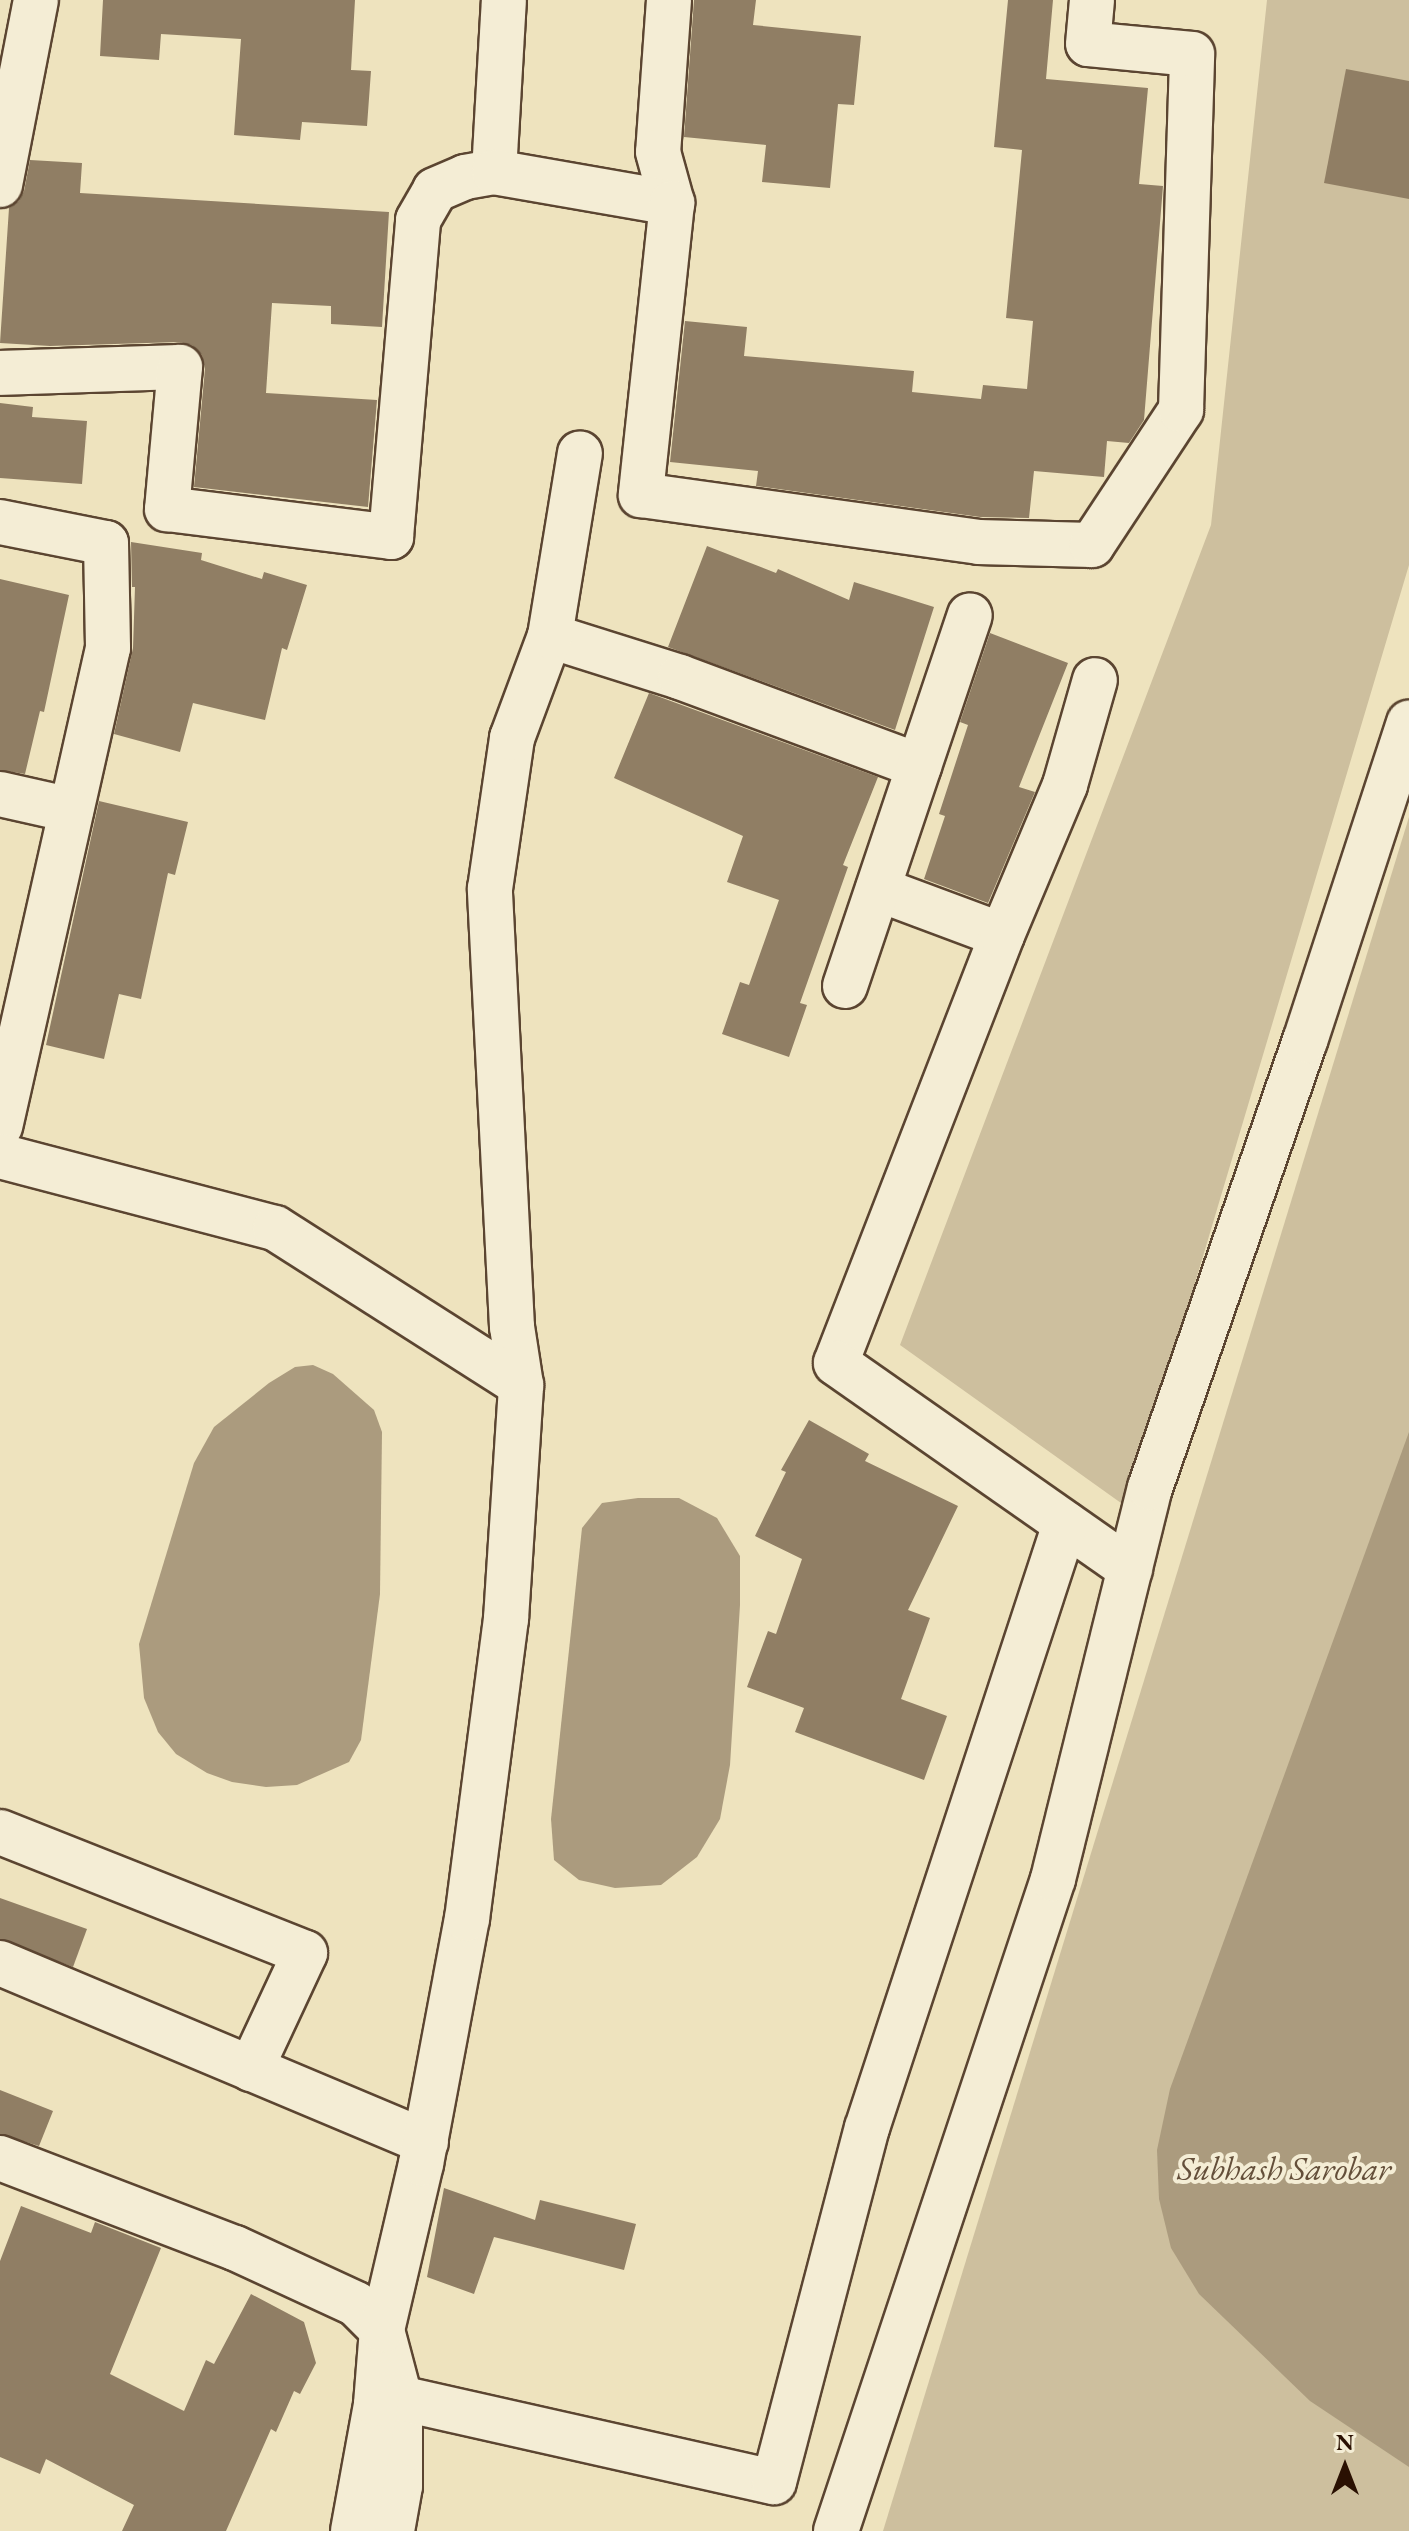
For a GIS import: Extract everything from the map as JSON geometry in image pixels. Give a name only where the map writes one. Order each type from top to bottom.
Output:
[{"type":"street","points":[[0,185],[36,0]]},
{"type":"street","points":[[494,172],[504,0]]},
{"type":"street","points":[[669,0],[658,152],[672,203],[641,495],[978,542],[1092,545],[1181,410],[1192,54],[1088,44],[1092,0]]},
{"type":"street","points":[[0,373],[180,367],[167,509],[391,537],[418,220],[435,190],[465,177],[494,172],[672,203]]},
{"type":"street","points":[[353,2531],[376,2404],[382,2330],[426,2142],[467,1919],[506,1619],[521,1385],[512,1327],[490,889],[512,738],[550,636],[580,453]]},
{"type":"street","points":[[0,522],[106,543],[108,648],[0,1126]]},
{"type":"street","points":[[845,986],[970,615]]},
{"type":"street","points":[[550,636],[680,677],[919,766]]},
{"type":"street","points":[[1095,680],[1065,785],[1002,935],[836,1363],[1130,1569]]},
{"type":"street","points":[[836,2531],[1053,1879],[1150,1488],[1305,1041],[1409,723]]},
{"type":"street","points":[[0,794],[71,810]]},
{"type":"street","points":[[878,889],[1002,935]]},
{"type":"street","points":[[0,1156],[275,1228],[521,1385]]},
{"type":"street","points":[[400,2398],[774,2482],[867,2128],[1065,1524]]},
{"type":"street","points":[[0,1832],[305,1953],[251,2069]]},
{"type":"street","points":[[0,1963],[426,2142]]},
{"type":"street","points":[[0,2158],[235,2248],[324,2286],[356,2304],[382,2330],[400,2398],[400,2486],[392,2531]]},
{"type":"shaded area","points":[[1267,0],[1409,0],[1409,565],[1128,1508],[900,1345],[1211,525]]},
{"type":"shaded area","points":[[1409,817],[1409,2531],[883,2531]]},
{"type":"water","points":[[313,1365],[333,1374],[374,1410],[382,1432],[380,1594],[361,1740],[349,1762],[297,1785],[266,1787],[232,1782],[207,1773],[176,1754],[158,1732],[144,1698],[139,1644],[194,1463],[214,1427],[269,1383],[295,1367]]},
{"type":"water","name":"Subhash Sarobar","points":[[1409,1432],[1409,2467],[1310,2401],[1199,2294],[1171,2248],[1159,2199],[1157,2150],[1170,2089]]},
{"type":"water","points":[[638,1498],[679,1498],[717,1518],[740,1556],[740,1605],[730,1765],[720,1819],[697,1857],[661,1885],[615,1888],[579,1880],[554,1860],[551,1819],[582,1528],[602,1503]]},
{"type":"building","points":[[103,0],[355,0],[351,70],[371,71],[367,126],[302,122],[300,140],[234,135],[241,39],[161,34],[159,60],[100,56]]},
{"type":"building","points":[[694,0],[756,0],[753,25],[861,36],[854,105],[838,104],[830,188],[762,182],[766,145],[684,137]]},
{"type":"building","points":[[1008,0],[1053,0],[1046,79],[1148,88],[1139,184],[1163,186],[1144,420],[1129,443],[1107,441],[1104,477],[1034,471],[1029,518],[980,517],[756,486],[758,471],[670,462],[685,321],[747,327],[744,356],[914,371],[912,392],[981,399],[983,385],[1027,389],[1033,321],[1006,318],[1022,150],[994,147]]},
{"type":"building","points":[[1346,69],[1409,81],[1409,199],[1324,183]]},
{"type":"building","points":[[30,160],[82,163],[80,193],[389,212],[382,327],[331,324],[331,306],[272,303],[266,393],[377,400],[368,507],[194,487],[205,369],[202,355],[192,345],[179,342],[50,346],[0,343],[9,208],[19,201],[24,191]]},
{"type":"building","points":[[0,403],[33,407],[32,417],[87,421],[82,484],[0,478]]},
{"type":"building","points":[[131,542],[202,553],[201,560],[262,579],[264,572],[307,585],[287,650],[282,648],[265,720],[193,703],[180,752],[114,734],[133,648],[135,587],[132,587]]},
{"type":"building","points":[[707,546],[776,573],[778,569],[849,600],[854,582],[934,607],[895,730],[668,647]]},
{"type":"building","points":[[0,579],[69,595],[44,712],[40,711],[25,774],[0,770]]},
{"type":"building","points":[[990,633],[1068,663],[1019,787],[1035,792],[988,903],[924,879],[945,816],[939,814],[968,725],[960,722]]},
{"type":"building","points":[[649,693],[878,777],[843,865],[848,867],[800,1003],[807,1005],[789,1057],[722,1034],[740,982],[749,985],[779,900],[727,882],[743,836],[614,778]]},
{"type":"building","points":[[99,801],[188,822],[175,875],[168,873],[141,999],[119,994],[104,1059],[46,1045]]},
{"type":"building","points":[[809,1420],[869,1454],[865,1461],[958,1506],[908,1610],[930,1618],[901,1699],[947,1716],[924,1780],[795,1732],[804,1708],[747,1687],[768,1631],[776,1634],[802,1559],[755,1536],[786,1472],[781,1470]]},
{"type":"building","points":[[0,1898],[87,1929],[73,1967],[0,1939]]},
{"type":"building","points":[[0,2090],[53,2111],[39,2146],[0,2134]]},
{"type":"building","points":[[444,2188],[535,2220],[540,2200],[636,2224],[624,2270],[494,2237],[474,2294],[427,2277]]},
{"type":"building","points":[[21,2206],[91,2233],[95,2222],[161,2248],[110,2374],[184,2411],[206,2360],[214,2364],[251,2294],[304,2322],[316,2363],[300,2394],[294,2391],[276,2432],[271,2429],[226,2531],[122,2531],[134,2505],[46,2459],[40,2474],[0,2457],[0,2261]]}]
